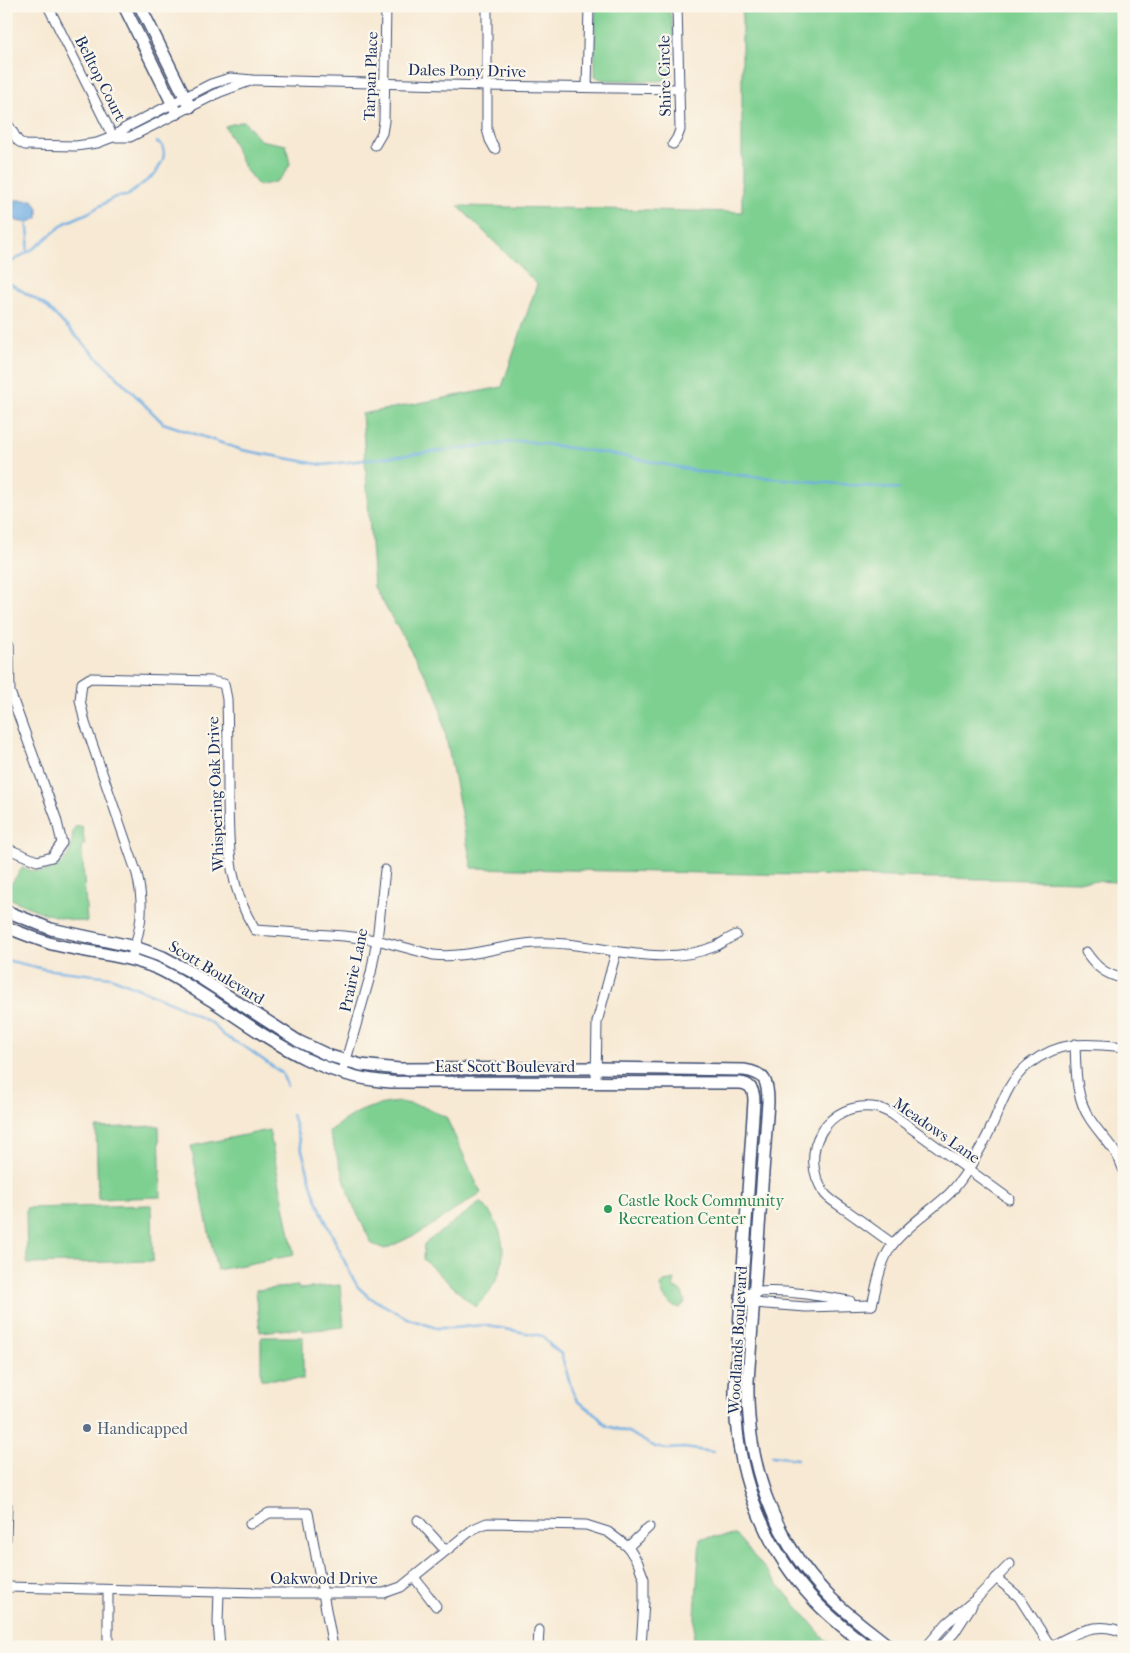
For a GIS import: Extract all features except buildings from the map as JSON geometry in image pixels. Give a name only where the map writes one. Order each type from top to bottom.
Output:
[{"type":"street","name":"Belltop Court","points":[[48,6],[113,137]]},
{"type":"street","points":[[124,6],[175,108]]},
{"type":"street","points":[[140,6],[187,102]]},
{"type":"street","name":"Tarpan Place","points":[[375,145],[383,128],[386,6]]},
{"type":"street","points":[[487,6],[487,130],[490,140],[496,149]]},
{"type":"street","points":[[588,87],[589,6]]},
{"type":"street","name":"Shire Circle","points":[[673,144],[678,138],[680,130],[677,6]]},
{"type":"street","name":"Dales Pony Drive","points":[[6,121],[18,141],[26,145],[88,145],[113,137],[125,128],[187,102],[253,80],[487,86],[680,88]]},
{"type":"street","points":[[6,644],[9,644],[10,692],[56,818],[62,843],[52,857],[37,861],[6,848]]},
{"type":"street","name":"Whispering Oak Drive","points":[[131,960],[142,919],[142,898],[137,874],[85,723],[80,700],[82,683],[90,678],[211,681],[224,684],[227,699],[231,867],[239,900],[255,930],[377,940],[443,956],[458,956],[536,943],[583,946],[638,955],[674,955],[696,952],[716,946],[736,935]]},
{"type":"street","name":"Prairie Lane","points":[[342,1074],[371,973],[377,940],[385,870]]},
{"type":"street","name":"Scott Boulevard","points":[[6,911],[51,929],[135,947],[174,962],[298,1041],[330,1056],[346,1061]]},
{"type":"street","name":"Scott Boulevard","points":[[6,926],[54,944],[131,960],[154,967],[183,982],[268,1038]]},
{"type":"street","points":[[596,1082],[597,1022],[616,952]]},
{"type":"street","points":[[1086,952],[1096,966],[1103,971],[1124,979]]},
{"type":"street","name":"East Scott Boulevard","points":[[268,1038],[308,1061],[342,1074],[375,1081],[740,1083],[752,1087]]},
{"type":"street","points":[[872,1305],[880,1274],[893,1244],[920,1217],[950,1192],[968,1170],[985,1140],[1011,1083],[1029,1064],[1048,1052],[1075,1044],[1124,1047]]},
{"type":"street","points":[[1075,1044],[1078,1086],[1082,1102],[1090,1119],[1116,1151],[1124,1171]]},
{"type":"street","name":"East Scott Boulevard","points":[[346,1061],[382,1068],[399,1069],[596,1068],[744,1070],[755,1072],[763,1077]]},
{"type":"street","name":"Woodlands Boulevard","points":[[763,1077],[768,1086],[768,1102],[748,1382],[748,1410],[755,1461],[767,1501],[785,1538],[814,1579],[840,1606],[890,1647]]},
{"type":"street","name":"Woodlands Boulevard","points":[[752,1087],[754,1101],[735,1389],[735,1417],[739,1454],[755,1507],[773,1544],[802,1586],[828,1614],[868,1647]]},
{"type":"street","name":"Meadows Lane","points":[[893,1244],[826,1195],[817,1178],[813,1163],[814,1145],[822,1129],[839,1114],[858,1107],[878,1108],[892,1114],[1009,1199]]},
{"type":"street","points":[[741,1295],[755,1291],[808,1294],[872,1305]]},
{"type":"street","points":[[741,1295],[754,1303],[806,1306],[872,1305]]},
{"type":"street","points":[[6,1539],[7,1505]]},
{"type":"street","points":[[250,1524],[269,1513],[308,1513],[333,1647]]},
{"type":"street","points":[[418,1520],[445,1550]]},
{"type":"street","name":"Oakwood Drive","points":[[6,1587],[323,1594],[384,1593],[402,1587],[445,1550],[473,1529],[487,1523],[513,1522],[586,1525],[608,1532],[628,1547],[638,1564],[644,1579],[641,1647]]},
{"type":"street","points":[[628,1547],[649,1527]]},
{"type":"street","points":[[926,1647],[947,1623],[976,1599],[1010,1564]]},
{"type":"street","points":[[414,1578],[436,1606]]},
{"type":"street","points":[[996,1578],[1019,1597],[1050,1647],[1078,1631],[1098,1626],[1124,1633]]},
{"type":"street","points":[[108,1590],[108,1647]]},
{"type":"street","points":[[219,1592],[218,1622],[220,1647]]},
{"type":"street","points":[[941,1647],[954,1633],[976,1599]]},
{"type":"street","points":[[538,1647],[539,1630]]},
{"type":"green space","points":[[600,6],[666,6],[671,18],[673,35],[673,70],[670,77],[661,81],[603,80],[595,76],[595,19],[596,11]]},
{"type":"green space","points":[[742,6],[1124,6],[1124,882],[472,868],[438,697],[374,587],[362,414],[502,387],[537,284],[458,206],[742,212]]},
{"type":"green space","points":[[244,121],[260,140],[286,145],[290,164],[278,180],[270,184],[258,185],[245,169],[225,126]]},
{"type":"green space","points":[[82,826],[85,845],[81,845],[87,922],[45,913],[25,906],[6,896],[6,891],[23,867],[30,870],[45,871],[59,865],[69,854],[75,827]]},
{"type":"green space","points":[[400,1102],[421,1106],[446,1117],[481,1193],[423,1231],[385,1249],[372,1244],[353,1205],[329,1132],[353,1115],[371,1107]]},
{"type":"green space","points":[[159,1126],[161,1197],[98,1199],[96,1128]]},
{"type":"green space","points":[[269,1130],[294,1255],[217,1270],[191,1146]]},
{"type":"green space","points":[[481,1202],[498,1228],[503,1256],[495,1283],[475,1307],[423,1259],[424,1244]]},
{"type":"green space","points":[[152,1205],[153,1261],[27,1264],[26,1208]]},
{"type":"green space","points":[[675,1280],[673,1287],[682,1292],[685,1303],[679,1308],[671,1305],[666,1300],[660,1286],[664,1282]]},
{"type":"green space","points":[[340,1285],[344,1327],[303,1331],[302,1328],[260,1332],[256,1290],[298,1286],[299,1289]]},
{"type":"green space","points":[[261,1337],[303,1337],[303,1379],[261,1379]]},
{"type":"green space","points":[[736,1535],[831,1647],[693,1647],[700,1538]]},
{"type":"water","points":[[14,200],[33,200],[38,208],[38,218],[27,222],[15,220],[12,212]]},
{"type":"waterway","points":[[6,265],[36,247],[65,223],[88,213],[115,197],[127,196],[155,174],[163,160],[164,153],[162,145],[157,142]]},
{"type":"waterway","points":[[27,219],[29,237],[27,250]]},
{"type":"waterway","points":[[6,281],[45,305],[163,423],[242,450],[323,465],[524,441],[623,456],[702,472],[899,489]]},
{"type":"waterway","points":[[6,960],[44,969],[111,977],[173,1003],[213,1024],[223,1035],[248,1049],[282,1073],[287,1086]]},
{"type":"waterway","points":[[292,1114],[313,1190],[322,1213],[351,1275],[358,1287],[369,1297],[409,1319],[437,1328],[483,1325],[543,1336],[561,1354],[577,1401],[592,1411],[607,1426],[628,1432],[655,1447],[713,1452]]},
{"type":"waterway","points":[[772,1456],[797,1459]]},
{"type":"place","name":"Castle Rock Community Recreation Center","points":[[608,1209]]},
{"type":"place","name":"Handicapped","points":[[87,1428]]}]
